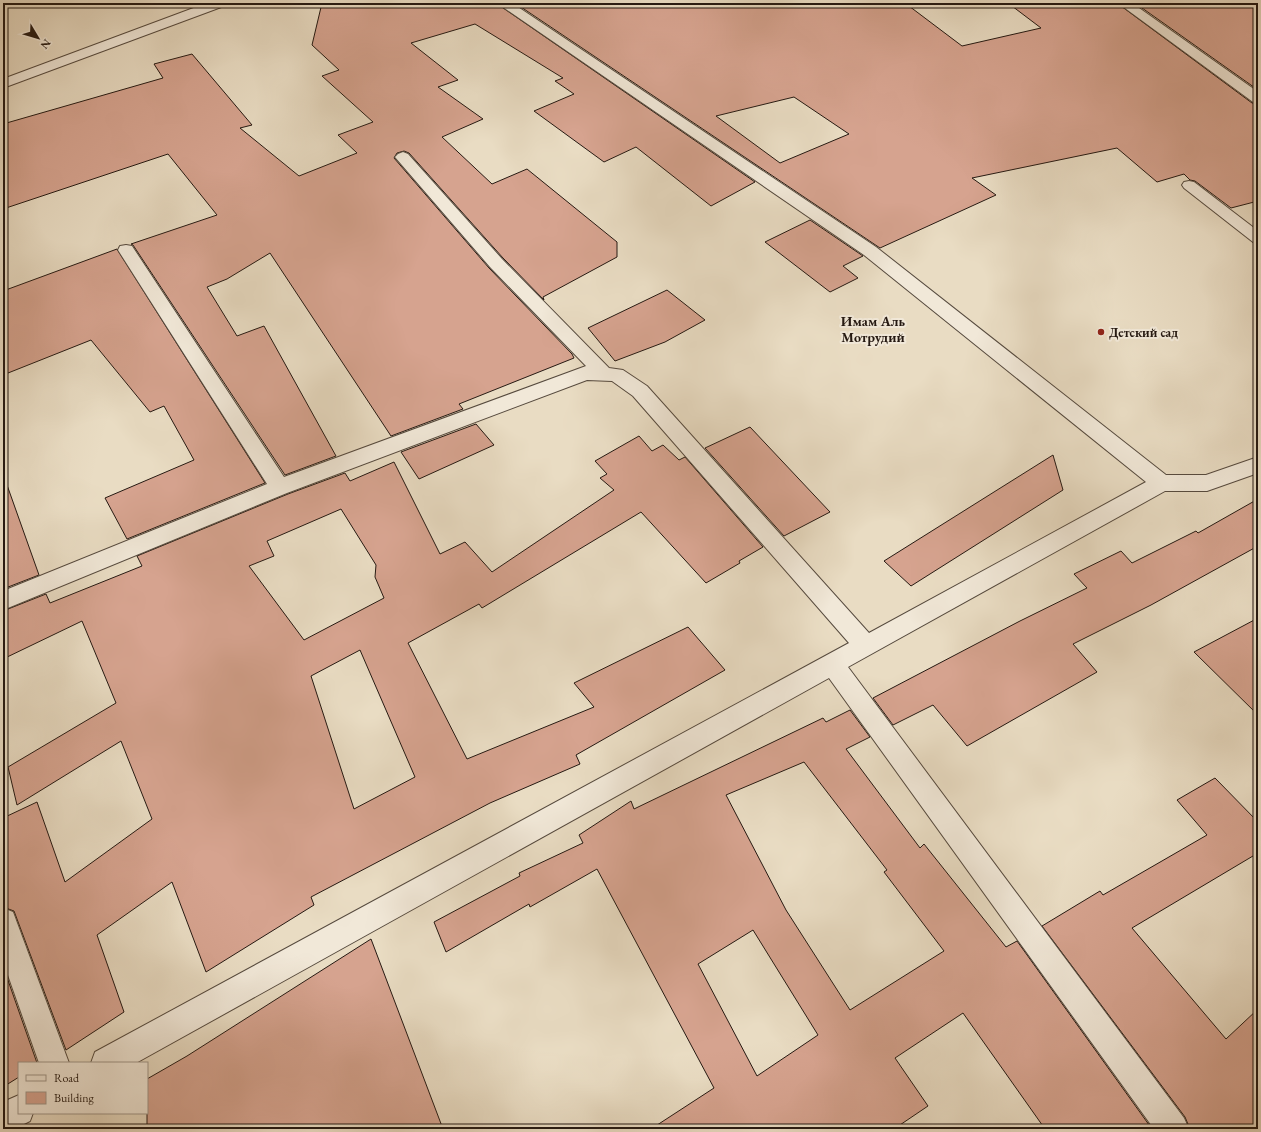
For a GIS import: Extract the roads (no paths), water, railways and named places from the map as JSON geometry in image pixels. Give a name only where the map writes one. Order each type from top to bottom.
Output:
[{"type":"street","points":[[3,84],[219,3]]},
{"type":"street","points":[[503,3],[870,251],[1162,483]]},
{"type":"street","points":[[1124,3],[1258,99]]},
{"type":"street","points":[[403,157],[496,263],[604,374]]},
{"type":"street","points":[[126,250],[280,487]]},
{"type":"street","points":[[3,601],[280,487],[586,373],[616,375],[640,391],[866,646]]},
{"type":"street","points":[[108,1062],[1162,483],[1207,483],[1258,465]]},
{"type":"street","points":[[833,665],[1173,1129]]},
{"type":"street","points":[[3,922],[54,1062]]},
{"type":"street","points":[[3,1118],[18,1110]]},
{"type":"lane","points":[[1189,185],[1258,239]]},
{"type":"place","name":"Детский сад","points":[[1101,332]]},
{"type":"district","name":"Имам Аль Мотрудий","points":[[873,330]]}]
